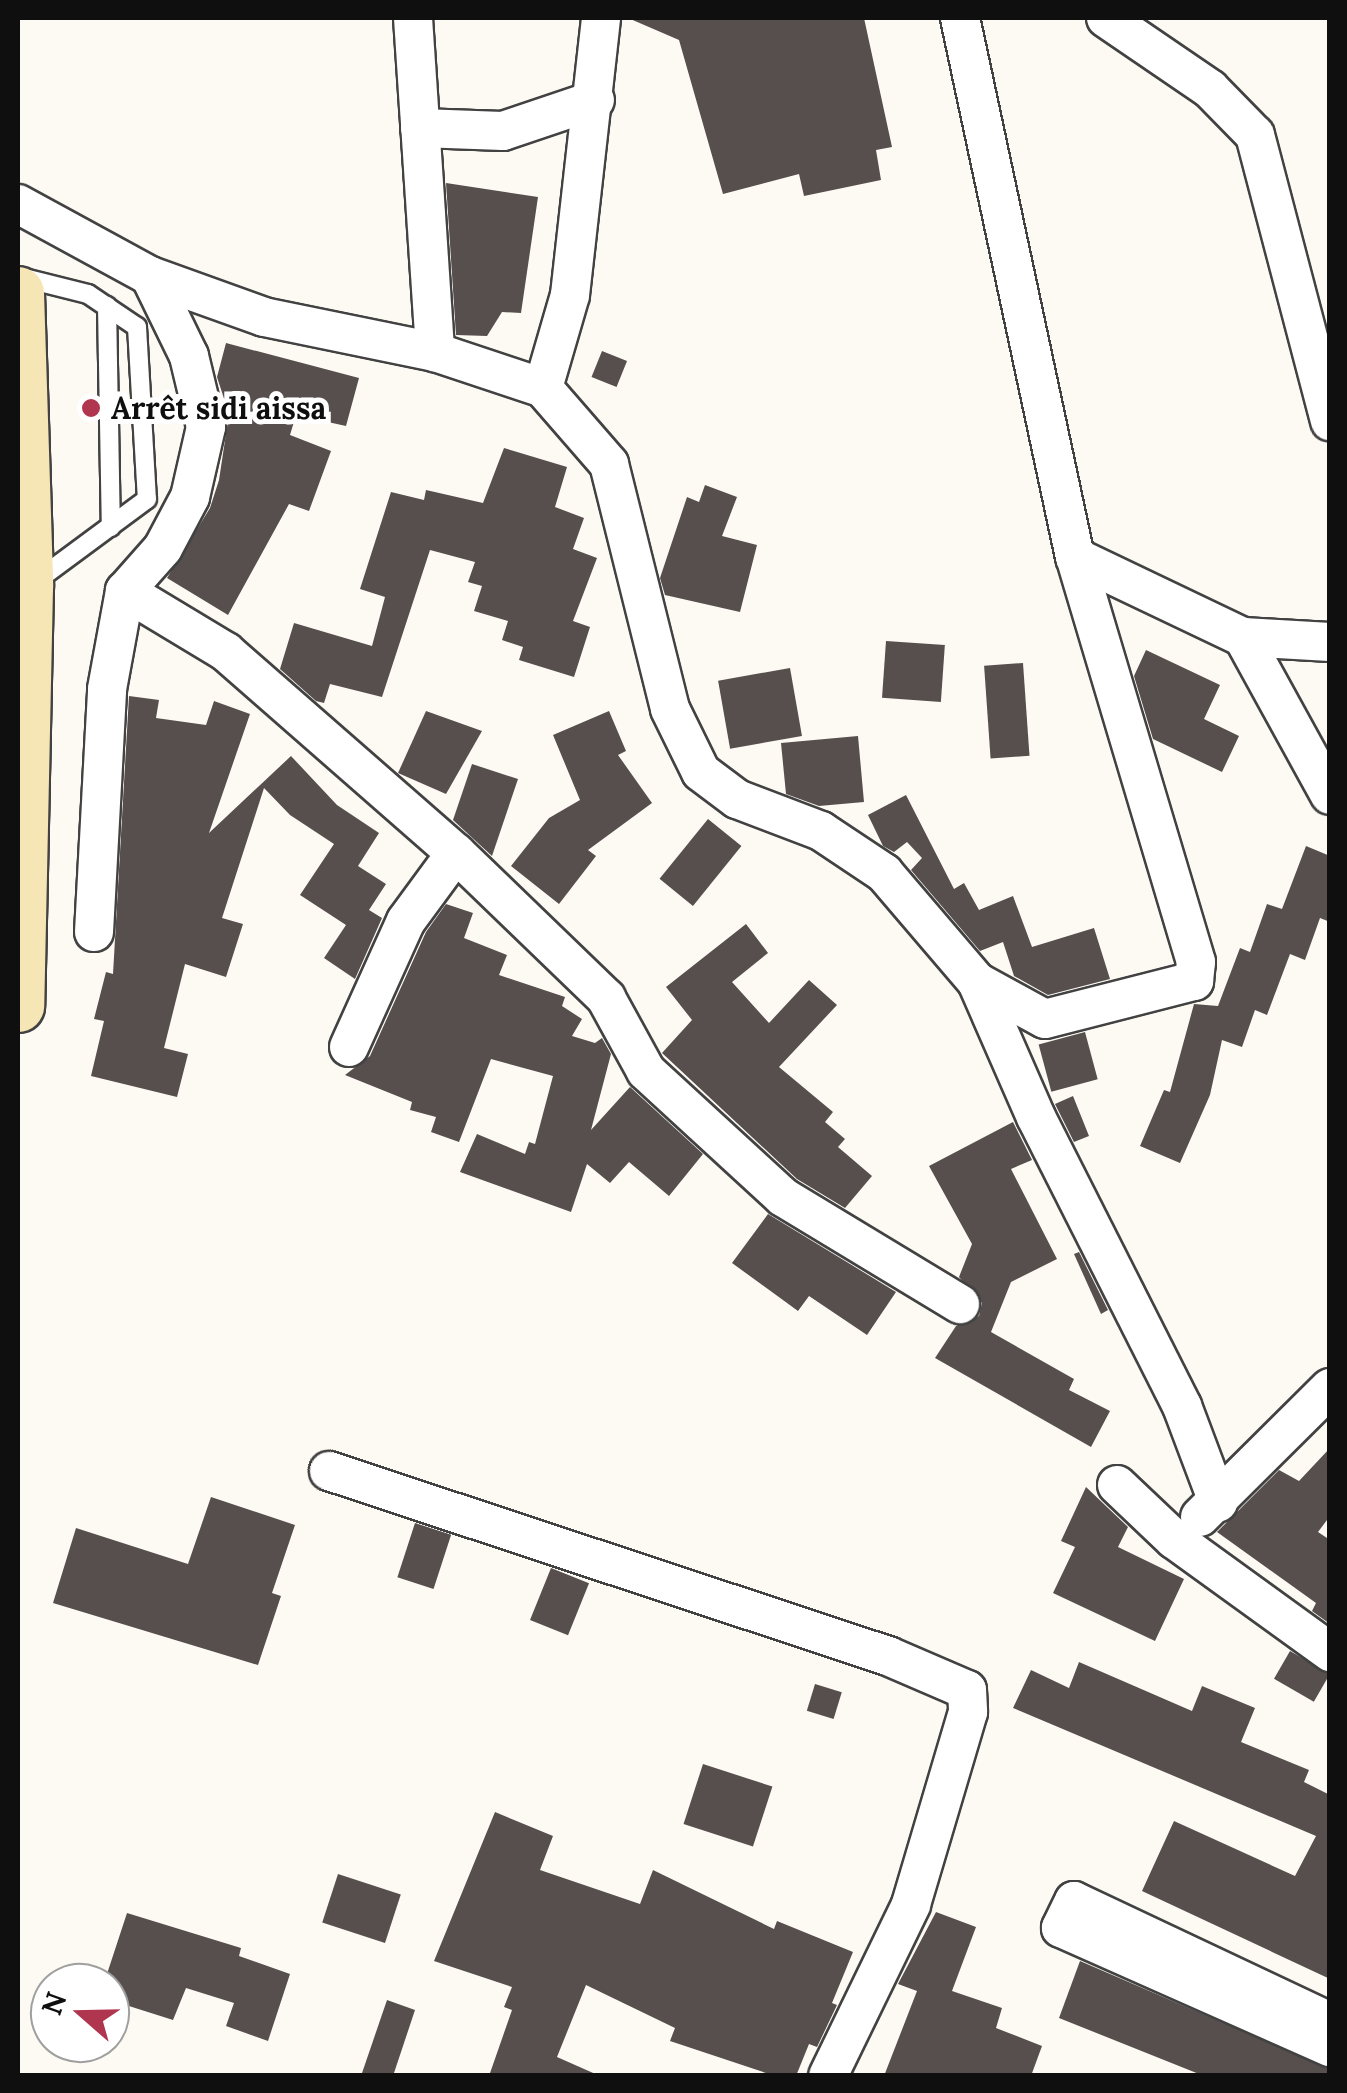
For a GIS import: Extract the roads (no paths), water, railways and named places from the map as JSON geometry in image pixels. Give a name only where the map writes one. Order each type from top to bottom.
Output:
[{"type":"main road","points":[[18,292],[28,587],[18,1006]]},
{"type":"street","points":[[413,18],[436,352]]},
{"type":"street","points":[[543,388],[570,294],[595,100],[601,18]]},
{"type":"street","points":[[960,18],[1075,557],[1196,962],[1194,981],[1045,1019],[977,982]]},
{"type":"street","points":[[1106,18],[1210,89],[1256,135],[1330,421]]},
{"type":"street","points":[[420,128],[503,131],[595,100]]},
{"type":"street","points":[[18,204],[150,276],[264,317],[436,352],[543,388],[609,464],[670,709],[700,772],[737,799],[821,831],[884,873],[977,982],[1036,1117],[1182,1406],[1218,1502]]},
{"type":"street","points":[[94,932],[108,689],[125,591],[163,548],[190,497],[206,426],[190,356],[150,276]]},
{"type":"street","points":[[1075,557],[1243,638],[1330,642]]},
{"type":"street","points":[[125,591],[226,652],[456,853],[606,998],[646,1070],[783,1197],[960,1304]]},
{"type":"street","points":[[1243,638],[1330,795]]},
{"type":"street","points":[[350,1047],[406,921],[456,853]]},
{"type":"street","points":[[1174,1539],[1218,1502],[1330,1388]]},
{"type":"street","points":[[329,1471],[888,1656],[967,1690],[968,1712],[911,1905],[828,2076]]},
{"type":"street","points":[[1117,1485],[1174,1539],[1328,1650]]},
{"type":"street","points":[[1330,2022],[1074,1902],[1060,1928],[1330,2048]]},
{"type":"lane","points":[[18,277],[88,294],[137,326],[147,499],[28,587]]},
{"type":"lane","points":[[106,306],[111,528]]},
{"type":"place","name":"Arrêt sidi aissa","points":[[91,408]]}]
